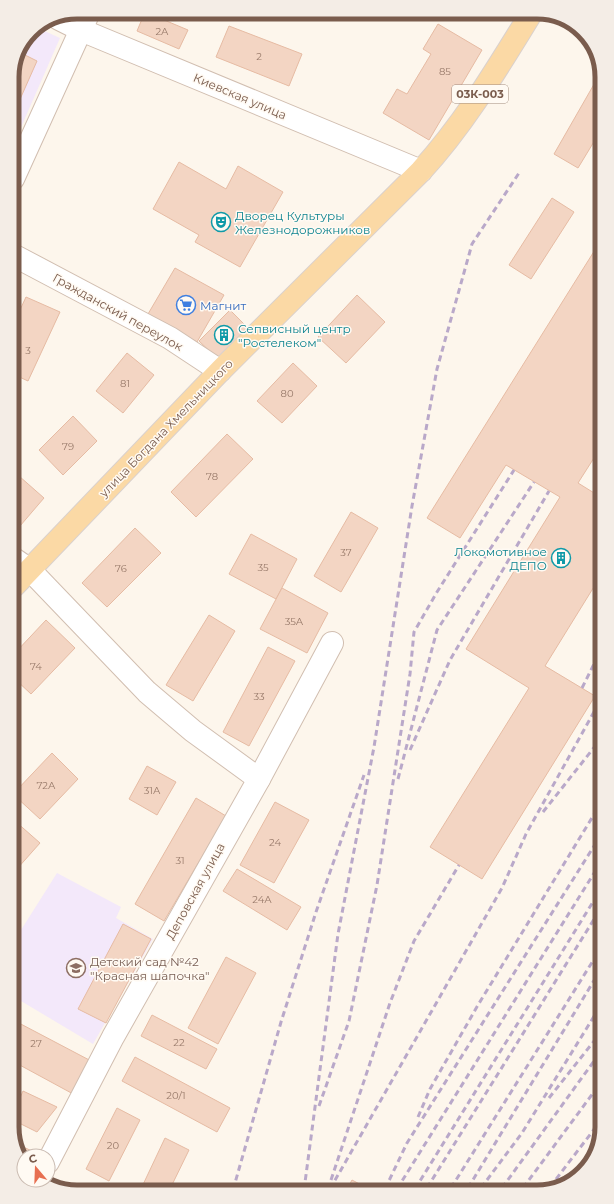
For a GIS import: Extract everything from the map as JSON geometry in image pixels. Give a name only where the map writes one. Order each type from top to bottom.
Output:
[{"type":"main road","name":"улица Богдана Хмельницкого","points":[[22,565],[421,171],[442,148],[487,86],[528,19]]},
{"type":"street","name":"Киевская улица","points":[[67,20],[85,21],[421,171]]},
{"type":"street","points":[[19,167],[85,21]]},
{"type":"street","name":"Гражданский переулок","points":[[19,259],[170,338],[220,371]]},
{"type":"street","points":[[22,565],[147,692],[193,731],[259,779]]},
{"type":"street","name":"Деповская улица","points":[[55,1148],[113,1036],[259,779],[332,643]]},
{"type":"shaded area","points":[[43,30],[60,38],[19,132],[19,73],[25,51],[31,42]]},
{"type":"shaded area","name":"Детский сад №42 \"Красная шапочка\"","points":[[57,873],[121,907],[116,918],[153,939],[93,1044],[19,1000],[19,933]]},
{"type":"building","points":[[142,19],[162,19],[188,30],[179,49],[137,31]]},
{"type":"building","points":[[438,24],[482,50],[429,140],[383,113],[397,89],[407,94],[431,54],[423,49]]},
{"type":"building","points":[[229,26],[302,54],[289,86],[216,57]]},
{"type":"building","points":[[24,54],[37,61],[19,102],[19,73]]},
{"type":"building","points":[[595,82],[595,140],[578,168],[554,154]]},
{"type":"building","name":"Дворец Культуры Железнодорожников","points":[[179,162],[226,189],[238,166],[283,192],[240,267],[195,242],[199,235],[153,209]]},
{"type":"building","points":[[552,198],[574,212],[531,279],[509,265]]},
{"type":"building","name":"Локомотивное ДЕПО","points":[[595,250],[595,456],[578,483],[595,494],[595,585],[545,666],[595,696],[482,879],[430,847],[529,688],[466,649],[560,497],[506,465],[460,538],[427,518]]},
{"type":"building","name":"Магнит","points":[[175,268],[224,295],[197,342],[148,314]]},
{"type":"building","points":[[357,295],[385,322],[346,363],[318,337]]},
{"type":"building","points":[[26,297],[60,312],[28,381],[19,377],[19,312]]},
{"type":"building","name":"Сепвисный центр \"Ростелеком\"","points":[[230,310],[249,329],[219,360],[199,341]]},
{"type":"building","points":[[127,353],[154,375],[123,413],[96,391]]},
{"type":"building","points":[[293,363],[317,386],[282,423],[257,401]]},
{"type":"building","points":[[73,416],[97,441],[63,475],[39,450]]},
{"type":"building","points":[[227,434],[253,459],[196,517],[171,492]]},
{"type":"building","points":[[19,476],[44,498],[19,527]]},
{"type":"building","points":[[351,512],[378,528],[341,592],[314,576]]},
{"type":"building","points":[[135,528],[161,553],[107,607],[82,583]]},
{"type":"building","points":[[251,534],[297,559],[276,599],[229,574]]},
{"type":"building","points":[[282,588],[328,613],[307,653],[260,629]]},
{"type":"building","points":[[209,615],[235,631],[193,701],[166,685]]},
{"type":"building","points":[[46,620],[75,648],[31,694],[19,683],[19,649]]},
{"type":"building","points":[[268,647],[295,661],[249,746],[223,732]]},
{"type":"building","points":[[52,753],[78,779],[40,819],[19,800],[19,788]]},
{"type":"building","points":[[147,766],[176,782],[157,815],[129,799]]},
{"type":"building","points":[[196,798],[226,816],[164,921],[135,904]]},
{"type":"building","points":[[275,802],[309,820],[274,883],[240,865]]},
{"type":"building","points":[[19,825],[40,843],[19,867]]},
{"type":"building","points":[[237,869],[301,907],[287,930],[223,891]]},
{"type":"building","points":[[123,924],[151,939],[106,1023],[78,1009]]},
{"type":"building","points":[[226,957],[256,973],[218,1044],[188,1028]]},
{"type":"building","points":[[152,1015],[217,1049],[206,1069],[141,1036]]},
{"type":"building","points":[[19,1023],[93,1062],[75,1095],[19,1065]]},
{"type":"building","points":[[135,1057],[230,1108],[217,1132],[122,1081]]},
{"type":"building","points":[[23,1091],[57,1107],[37,1132],[19,1123],[19,1100]]},
{"type":"building","points":[[117,1108],[140,1120],[109,1181],[86,1169]]},
{"type":"building","points":[[165,1138],[189,1150],[172,1185],[143,1185]]},
{"type":"building","points":[[352,1180],[361,1185],[349,1185]]},
{"type":"railway","points":[[305,1185],[338,934],[374,747],[412,506],[437,369],[472,244],[519,173]]},
{"type":"railway","points":[[319,1106],[349,1021],[377,885],[410,674],[414,632],[437,592],[514,470]]},
{"type":"railway","points":[[398,779],[437,630],[534,482]]},
{"type":"railway","points":[[410,750],[450,660],[549,491]]},
{"type":"railway","points":[[582,688],[595,662]]},
{"type":"railway","points":[[332,1185],[502,888],[526,834],[595,710]]},
{"type":"railway","points":[[543,812],[595,746]]},
{"type":"railway","points":[[234,1185],[281,1022],[316,912],[364,775]]},
{"type":"railway","points":[[418,1117],[430,1089],[478,1005],[595,813]]},
{"type":"railway","points":[[387,1185],[407,1143],[595,845]]},
{"type":"railway","points":[[331,1180],[390,1003],[414,941],[459,865]]},
{"type":"railway","points":[[399,1185],[595,872]]},
{"type":"railway","points":[[417,1185],[595,899]]},
{"type":"railway","points":[[429,1185],[595,918]]},
{"type":"railway","points":[[453,1185],[595,958]]},
{"type":"railway","points":[[470,1185],[595,979]]},
{"type":"railway","points":[[483,1185],[522,1133],[595,1015]]},
{"type":"railway","points":[[549,1098],[595,1040]]},
{"type":"railway","points":[[504,1185],[595,1060]]},
{"type":"railway","points":[[525,1185],[595,1090]]},
{"type":"railway","points":[[553,1183],[595,1128]]},
{"type":"place","name":"Дворец Культуры Железнодорожников","points":[[221,222]]},
{"type":"place","name":"Магнит","points":[[186,305]]},
{"type":"place","name":"Сепвисный центр \"Ростелеком\"","points":[[224,335]]},
{"type":"place","name":"Локомотивное ДЕПО","points":[[561,558]]},
{"type":"place","name":"Детский сад №42 \"Красная шапочка\"","points":[[76,968]]}]
